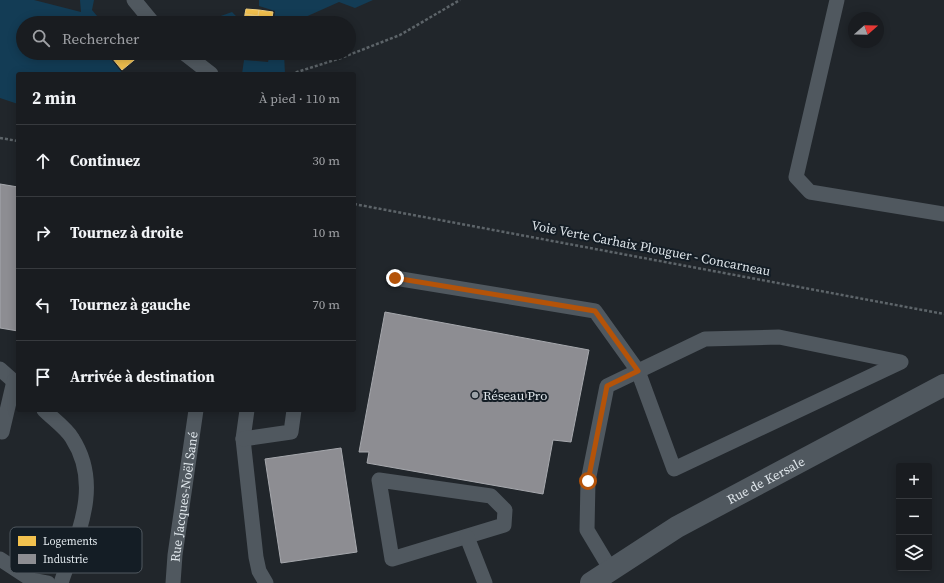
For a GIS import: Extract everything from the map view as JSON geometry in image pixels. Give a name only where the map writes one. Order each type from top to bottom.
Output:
[{"type":"street","name":"Rue de Kersale","points":[[591,583],[677,527],[944,384]]},
{"type":"lane","points":[[134,0],[147,16]]},
{"type":"lane","points":[[837,0],[796,177],[810,192],[944,214]]},
{"type":"lane","points":[[193,60],[208,72]]},
{"type":"lane","points":[[395,278],[595,311],[638,371],[674,469],[901,362],[779,337],[705,339],[638,371],[607,386],[588,481],[587,530],[611,570]]},
{"type":"lane","points":[[0,369],[16,383],[1,436]]},
{"type":"lane","points":[[46,412],[72,437],[84,463],[88,490],[80,527]]},
{"type":"lane","name":"Rue Jacques-Noël Sané","points":[[173,583],[175,555],[196,412]]},
{"type":"lane","points":[[247,412],[243,439],[256,557],[259,571],[266,583]]},
{"type":"lane","points":[[243,439],[291,432],[294,412]]},
{"type":"lane","points":[[379,480],[491,496],[505,510],[504,525],[467,537],[392,559],[379,480]]},
{"type":"lane","points":[[467,537],[485,583]]},
{"type":"lane","points":[[0,559],[10,566]]},
{"type":"lane","points":[[21,573],[32,580],[48,583]]},
{"type":"lane","points":[[60,583],[64,573]]},
{"type":"path","points":[[356,52],[400,36],[460,0]]},
{"type":"path","points":[[297,72],[335,60]]},
{"type":"path","points":[[0,138],[16,141]]},
{"type":"path","name":"Voie Verte Carhaix Plouguer - Concarneau","points":[[356,204],[944,314]]},
{"type":"shaded area","points":[[0,0],[34,0],[81,12],[80,0],[94,0],[92,10],[97,16],[16,16],[16,60],[112,60],[121,72],[16,72],[16,103],[0,98]]},
{"type":"shaded area","points":[[259,0],[373,0],[355,8],[339,2],[308,16],[275,16],[275,11],[259,6]]},
{"type":"shaded area","points":[[232,12],[236,16],[221,16]]},
{"type":"shaded area","points":[[244,60],[268,62],[268,60],[284,60],[285,72],[242,72]]},
{"type":"building: Logements","points":[[246,9],[259,10],[258,16],[245,14]]},
{"type":"building: Logements","points":[[259,10],[273,12],[272,16],[258,16]]},
{"type":"building: Logements","points":[[245,14],[258,16],[245,16]]},
{"type":"building: Logements","points":[[114,60],[134,60],[122,70]]},
{"type":"building: Industrie","points":[[0,184],[16,187],[16,331],[0,328]]},
{"type":"building: Industrie","name":"Réseau Pro","points":[[385,312],[589,350],[571,442],[553,440],[543,494],[367,463],[369,452],[359,452]]},
{"type":"building: Industrie","points":[[341,448],[357,552],[281,563],[265,459]]},
{"type":"place","name":"Réseau Pro","points":[[475,395]]},
{"type":"route","points":[[395,278],[595,311],[638,371],[607,386],[588,481]]}]
